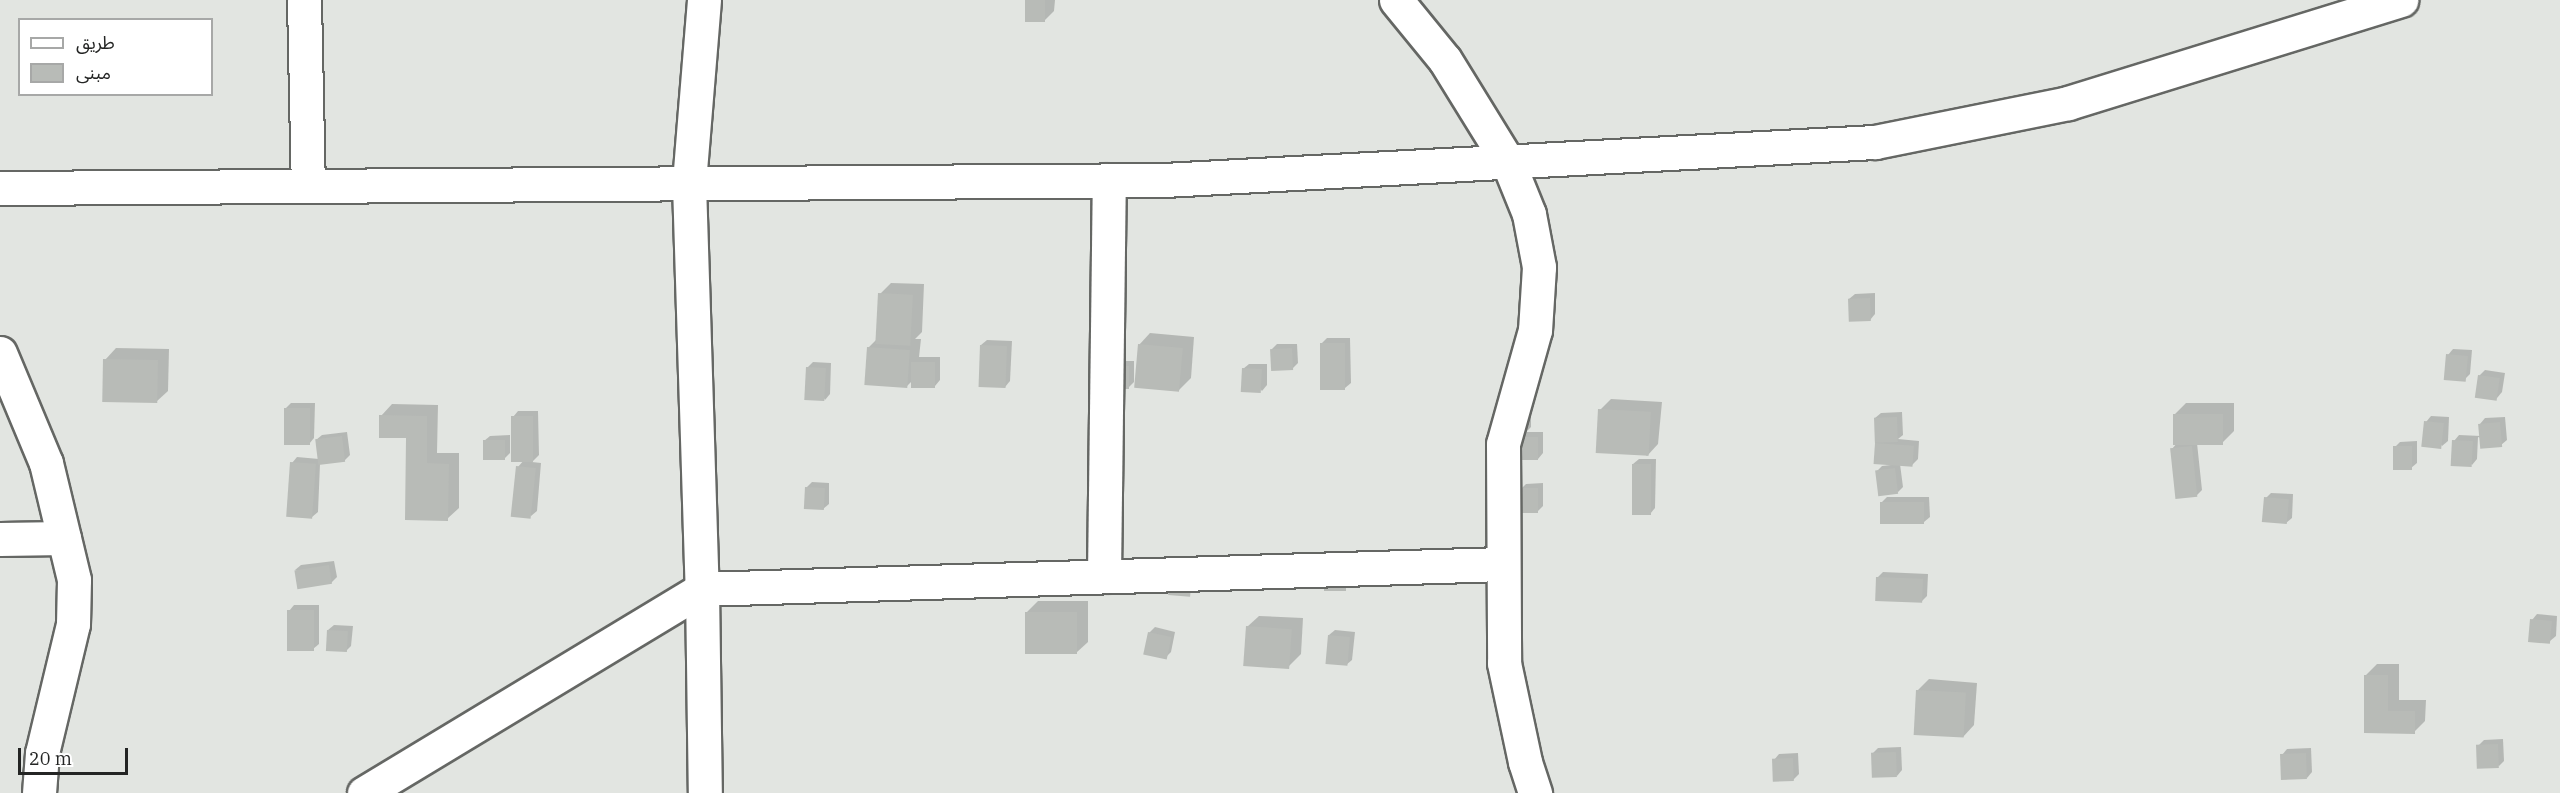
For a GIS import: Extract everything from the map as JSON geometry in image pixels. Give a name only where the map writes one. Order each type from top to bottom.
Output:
[{"type":"street","points":[[304,0],[308,186]]},
{"type":"street","points":[[704,0],[689,184],[702,589],[705,793]]},
{"type":"street","points":[[1396,0],[1445,60],[1508,162],[1529,214],[1539,267],[1535,330],[1503,444],[1504,663],[1525,762],[1535,793]]},
{"type":"street","points":[[0,188],[1164,180],[1875,142],[2068,103],[2348,8],[2401,0]]},
{"type":"street","points":[[1104,576],[1109,180]]},
{"type":"street","points":[[0,353],[46,463],[74,580],[73,624],[42,753],[39,793]]},
{"type":"street","points":[[0,539],[64,538]]},
{"type":"street","points":[[364,793],[702,589],[1503,564]]},
{"type":"building","points":[[1025,0],[1045,0],[1045,22],[1025,22]]},
{"type":"building","points":[[878,293],[913,295],[910,346],[875,344]]},
{"type":"building","points":[[1870,298],[1871,321],[1849,322],[1848,299]]},
{"type":"building","points":[[1320,343],[1345,343],[1345,390],[1320,390]]},
{"type":"building","points":[[1138,344],[1183,348],[1179,392],[1134,388]]},
{"type":"building","points":[[980,345],[1007,346],[1006,388],[979,387]]},
{"type":"building","points":[[867,347],[910,350],[907,388],[864,385]]},
{"type":"building","points":[[1292,348],[1293,370],[1271,371],[1270,349]]},
{"type":"building","points":[[2446,354],[2468,356],[2466,382],[2444,380]]},
{"type":"building","points":[[103,359],[158,360],[157,403],[102,402]]},
{"type":"building","points":[[911,362],[935,362],[935,388],[911,388]]},
{"type":"building","points":[[1107,366],[1129,366],[1129,389],[1107,389]]},
{"type":"building","points":[[806,367],[826,368],[824,401],[804,400]]},
{"type":"building","points":[[1242,368],[1262,369],[1261,393],[1241,392]]},
{"type":"building","points":[[2478,375],[2500,378],[2497,401],[2475,398]]},
{"type":"building","points":[[284,408],[310,408],[310,445],[284,445]]},
{"type":"building","points":[[1598,409],[1651,412],[1649,456],[1596,453]]},
{"type":"building","points":[[2173,414],[2223,414],[2223,445],[2173,445]]},
{"type":"building","points":[[379,415],[427,416],[427,463],[449,464],[448,521],[405,520],[406,438],[379,438]]},
{"type":"building","points":[[511,416],[533,416],[533,462],[511,462]]},
{"type":"building","points":[[1897,417],[1898,442],[1875,443],[1874,418]]},
{"type":"building","points":[[2424,421],[2444,423],[2441,449],[2421,447]]},
{"type":"building","points":[[2500,422],[2502,447],[2480,449],[2478,424]]},
{"type":"building","points":[[342,436],[345,462],[318,465],[315,439]]},
{"type":"building","points":[[1496,437],[1538,437],[1538,460],[1496,460]]},
{"type":"building","points":[[483,440],[505,440],[505,460],[483,460]]},
{"type":"building","points":[[2452,440],[2473,441],[2472,467],[2451,466]]},
{"type":"building","points":[[1875,443],[1914,446],[1912,467],[1874,464]]},
{"type":"building","points":[[2192,446],[2197,497],[2175,499],[2170,448]]},
{"type":"building","points":[[2393,446],[2412,446],[2412,470],[2393,470]]},
{"type":"building","points":[[290,462],[316,464],[312,519],[286,517]]},
{"type":"building","points":[[1632,464],[1651,464],[1651,515],[1632,515]]},
{"type":"building","points":[[516,466],[536,468],[531,519],[511,517]]},
{"type":"building","points":[[1895,468],[1898,494],[1878,496],[1875,470]]},
{"type":"building","points":[[805,487],[825,488],[824,510],[804,509]]},
{"type":"building","points":[[1519,488],[1538,488],[1538,513],[1519,513]]},
{"type":"building","points":[[2264,497],[2289,499],[2287,524],[2262,522]]},
{"type":"building","points":[[1880,502],[1924,502],[1924,524],[1880,524]]},
{"type":"building","points":[[329,565],[332,584],[297,589],[294,570]]},
{"type":"building","points":[[1324,569],[1346,569],[1346,591],[1324,591]]},
{"type":"building","points":[[1170,574],[1192,576],[1190,597],[1168,595]]},
{"type":"building","points":[[1876,577],[1923,579],[1922,603],[1875,601]]},
{"type":"building","points":[[287,610],[314,610],[314,651],[287,651]]},
{"type":"building","points":[[1025,612],[1077,612],[1077,654],[1025,654]]},
{"type":"building","points":[[2530,619],[2552,621],[2550,644],[2528,642]]},
{"type":"building","points":[[1246,626],[1292,629],[1289,669],[1243,666]]},
{"type":"building","points":[[327,630],[348,631],[347,652],[326,651]]},
{"type":"building","points":[[1148,632],[1171,637],[1167,659],[1143,654]]},
{"type":"building","points":[[1328,635],[1350,637],[1347,666],[1325,664]]},
{"type":"building","points":[[2364,675],[2388,675],[2388,711],[2415,711],[2415,734],[2364,733]]},
{"type":"building","points":[[1916,690],[1966,693],[1964,738],[1914,735]]},
{"type":"building","points":[[2498,744],[2499,768],[2477,769],[2476,745]]},
{"type":"building","points":[[1896,752],[1897,777],[1872,778],[1871,753]]},
{"type":"building","points":[[2306,753],[2307,779],[2281,780],[2280,754]]},
{"type":"building","points":[[1793,758],[1794,781],[1773,782],[1772,759]]}]
